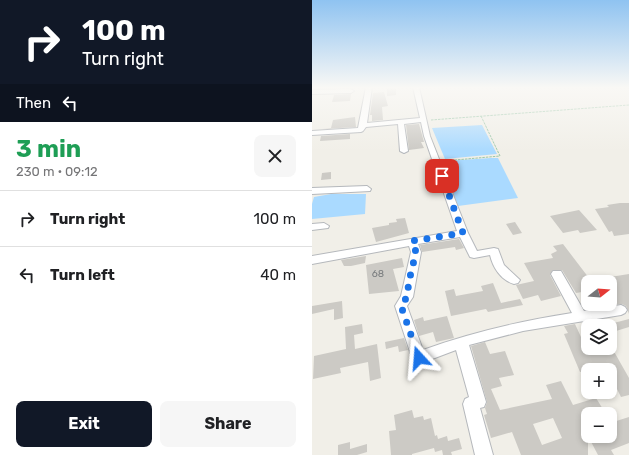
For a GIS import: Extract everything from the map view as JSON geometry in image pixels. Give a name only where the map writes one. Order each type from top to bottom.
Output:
[{"type":"street","points":[[312,133],[361,130],[366,108]]},
{"type":"street","points":[[421,108],[436,161],[463,233],[474,255],[494,251],[497,264],[505,274],[514,280]]},
{"type":"street","points":[[363,125],[423,120]]},
{"type":"street","points":[[401,122],[404,151]]},
{"type":"street","points":[[312,191],[367,189]]},
{"type":"street","points":[[312,227],[324,226]]},
{"type":"street","points":[[312,260],[463,233]]},
{"type":"street","points":[[412,241],[416,252],[407,297],[401,306],[419,358],[461,342],[523,326],[621,310]]},
{"type":"street","points":[[557,274],[581,317]]},
{"type":"street","points":[[461,342],[478,402],[471,404],[484,455]]},
{"type":"path","points":[[423,120],[596,108]]},
{"type":"path","points":[[436,161],[500,156],[481,116]]},
{"type":"water","points":[[482,125],[497,154],[445,159],[432,128]]},
{"type":"water","points":[[498,158],[518,198],[458,206],[443,165],[446,161]]},
{"type":"water","points":[[331,194],[366,194],[365,214],[312,219],[312,204],[314,197]]},
{"type":"building","points":[[371,108],[382,108],[383,120],[372,121],[372,115],[370,115]]},
{"type":"building","points":[[355,117],[356,127],[323,129],[331,128],[333,120]]},
{"type":"building","points":[[419,124],[424,142],[421,142],[424,148],[409,150],[406,125]]},
{"type":"building","points":[[350,134],[350,139],[320,141],[321,136]]},
{"type":"building","points":[[331,172],[331,179],[321,180],[322,173]]},
{"type":"building","points":[[629,203],[629,234],[614,236],[612,231],[609,232],[595,209],[609,207],[607,205]]},
{"type":"building","points":[[579,210],[597,230],[580,233],[578,230],[563,233],[550,216]]},
{"type":"building","points":[[405,218],[409,233],[376,242],[372,228],[389,225],[389,223],[397,222],[396,219]]},
{"type":"building","points":[[515,222],[522,233],[513,235],[506,224]]},
{"type":"building","points":[[459,239],[464,248],[456,250],[455,247],[422,252],[420,245]]},
{"type":"building","points":[[563,244],[587,275],[581,275],[581,292],[576,293],[562,270],[553,270],[550,275],[561,296],[541,301],[538,295],[523,299],[516,285],[534,281],[524,263],[553,258],[551,254],[557,251],[553,246]]},
{"type":"building","points":[[366,256],[365,263],[351,266],[344,266],[341,260]]},
{"type":"building","points":[[402,258],[404,267],[393,269],[399,291],[369,294],[366,265]]},
{"type":"building","points":[[629,274],[629,314],[626,306],[622,304],[617,304],[617,276]]},
{"type":"building","points":[[493,283],[501,303],[520,299],[523,305],[488,312],[486,309],[451,316],[445,291],[454,289],[456,296],[483,291],[481,286]]},
{"type":"building","points":[[342,301],[343,318],[334,320],[334,309],[312,314],[312,306]]},
{"type":"building","points":[[447,316],[454,338],[436,342],[433,332],[419,336],[414,320],[423,317],[424,321]]},
{"type":"building","points":[[629,319],[629,327],[617,331],[617,322]]},
{"type":"building","points":[[362,324],[363,333],[354,335],[355,349],[377,344],[381,378],[370,381],[368,362],[340,368],[341,373],[313,379],[314,356],[346,349],[345,327]]},
{"type":"building","points":[[575,324],[581,337],[581,355],[616,355],[629,378],[629,395],[621,397],[617,389],[617,363],[581,363],[580,372],[564,334],[568,333],[564,326]]},
{"type":"building","points":[[404,338],[408,350],[399,352],[398,346],[386,349],[385,342]]},
{"type":"building","points":[[485,342],[490,354],[505,351],[514,375],[499,378],[502,386],[491,389],[500,410],[552,399],[546,385],[561,381],[573,405],[597,399],[602,407],[581,407],[581,443],[588,443],[588,455],[521,455],[512,432],[491,438],[484,415],[487,414],[485,408],[487,402],[471,346]],"holes":[[[553,418],[562,438],[542,445],[533,424]]]},
{"type":"building","points":[[412,410],[414,418],[423,416],[424,420],[431,418],[435,436],[437,435],[438,439],[447,436],[448,441],[459,438],[462,449],[451,452],[452,455],[443,455],[442,450],[435,452],[434,448],[412,455],[391,455],[389,431],[396,430],[394,415]]},
{"type":"building","points":[[629,417],[629,443],[611,450],[614,455],[598,455],[592,443],[617,443],[617,421]]},
{"type":"building","points":[[350,442],[350,449],[367,444],[367,452],[357,455],[338,455],[338,445]]},
{"type":"route","points":[[419,358],[401,306],[407,297],[416,252],[412,241],[463,233],[442,176]]}]
